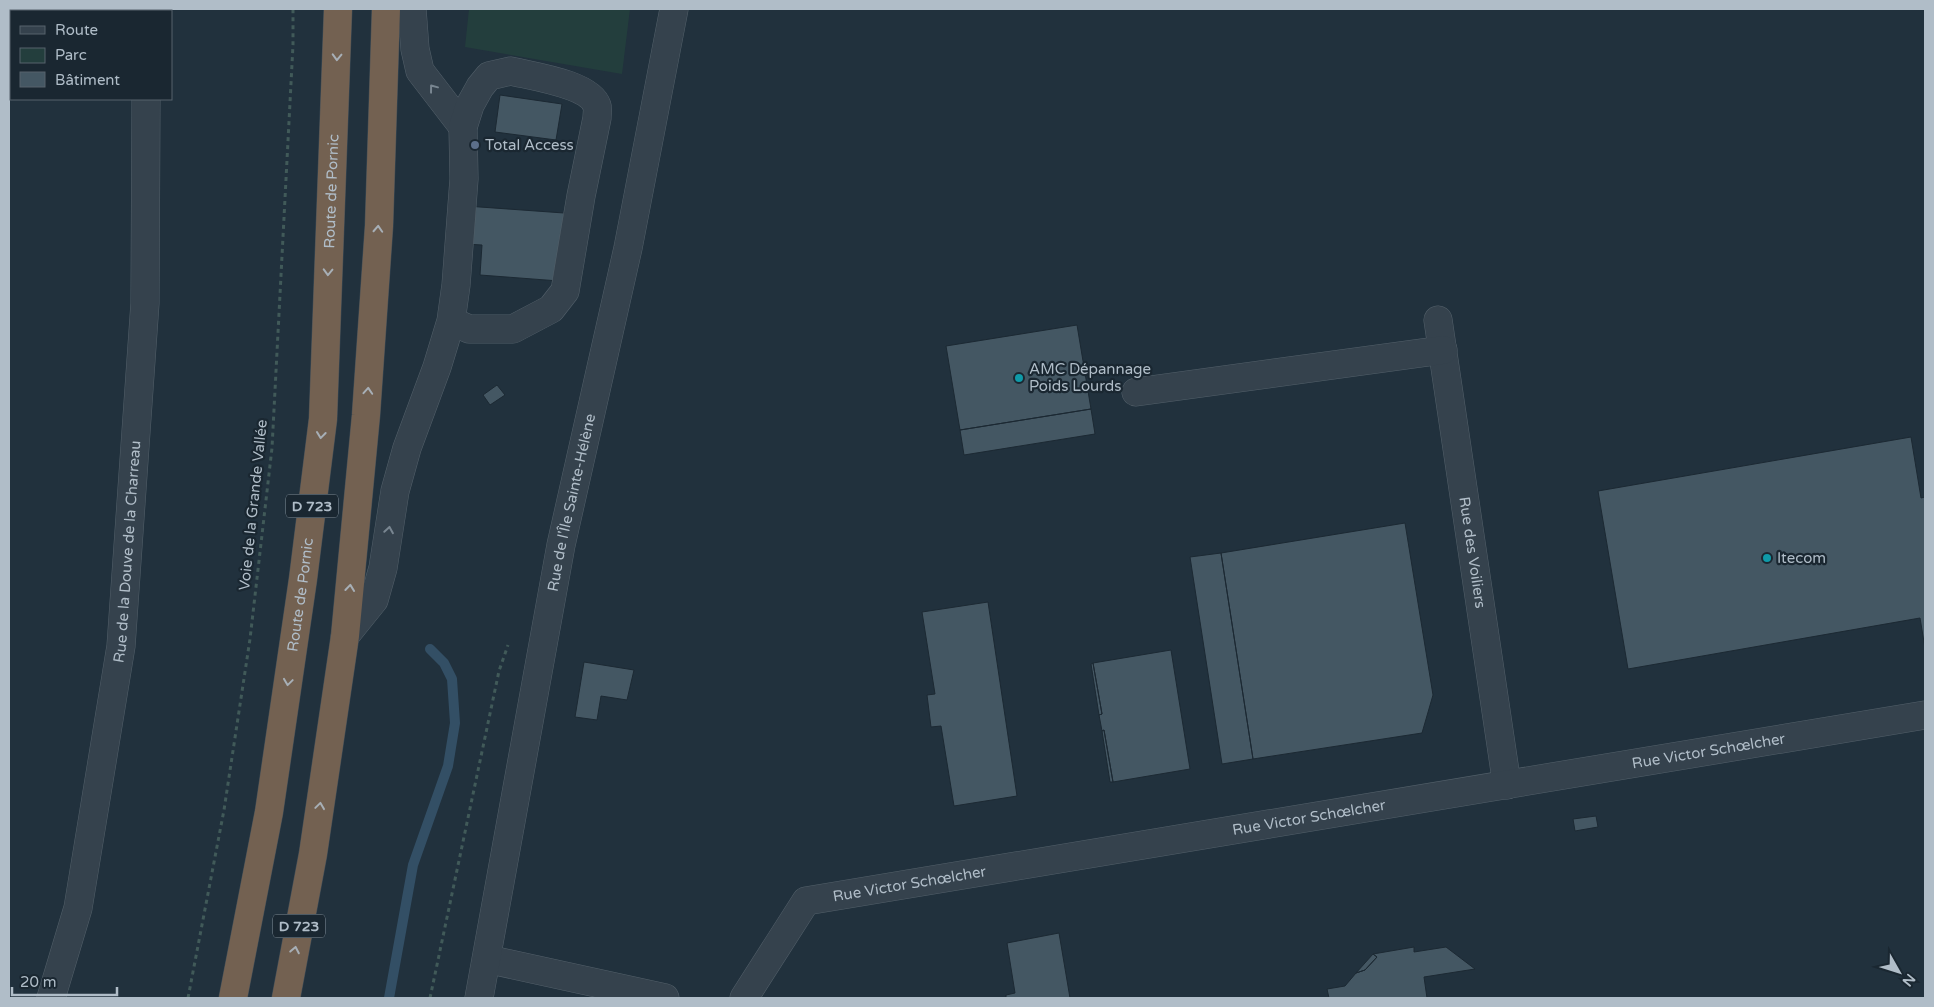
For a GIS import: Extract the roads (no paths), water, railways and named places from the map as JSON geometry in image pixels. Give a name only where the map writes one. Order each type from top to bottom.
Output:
[{"type":"highway","name":"Route de Pornic","points":[[233,998],[269,812],[303,579],[323,419],[338,9]]},
{"type":"highway","name":"D 723","points":[[286,998],[313,854],[345,636],[366,415],[379,226],[386,9]]},
{"type":"street","points":[[412,9],[414,49],[420,71],[463,127]]},
{"type":"street","name":"Rue de l'Île Sainte-Hélène","points":[[479,998],[562,545],[628,248],[674,9]]},
{"type":"street","points":[[345,636],[374,600],[383,568],[396,491],[407,448],[452,321],[463,188],[463,127],[470,105],[488,76],[499,72],[510,71],[579,88],[591,97],[597,105],[597,118],[581,196],[565,291],[551,309],[513,329],[469,329],[452,321]]},
{"type":"street","name":"Rue de la Douve de la Charreau","points":[[51,998],[78,908],[121,646],[145,303],[146,100]]},
{"type":"street","name":"Rue des Voiliers","points":[[1438,320],[1506,785]]},
{"type":"street","points":[[1136,392],[1443,350]]},
{"type":"street","name":"Rue Victor Schœlcher","points":[[744,998],[806,901],[1925,715]]},
{"type":"street","points":[[486,959],[665,998]]},
{"type":"waterway","points":[[389,998],[413,865],[448,766],[455,723],[452,679],[444,663],[430,649]]},
{"type":"place","name":"Total Access","points":[[475,145]]},
{"type":"place","name":"AMC Dépannage Poids Lourds","points":[[1019,378]]},
{"type":"place","name":"Itecom","points":[[1767,558]]}]
